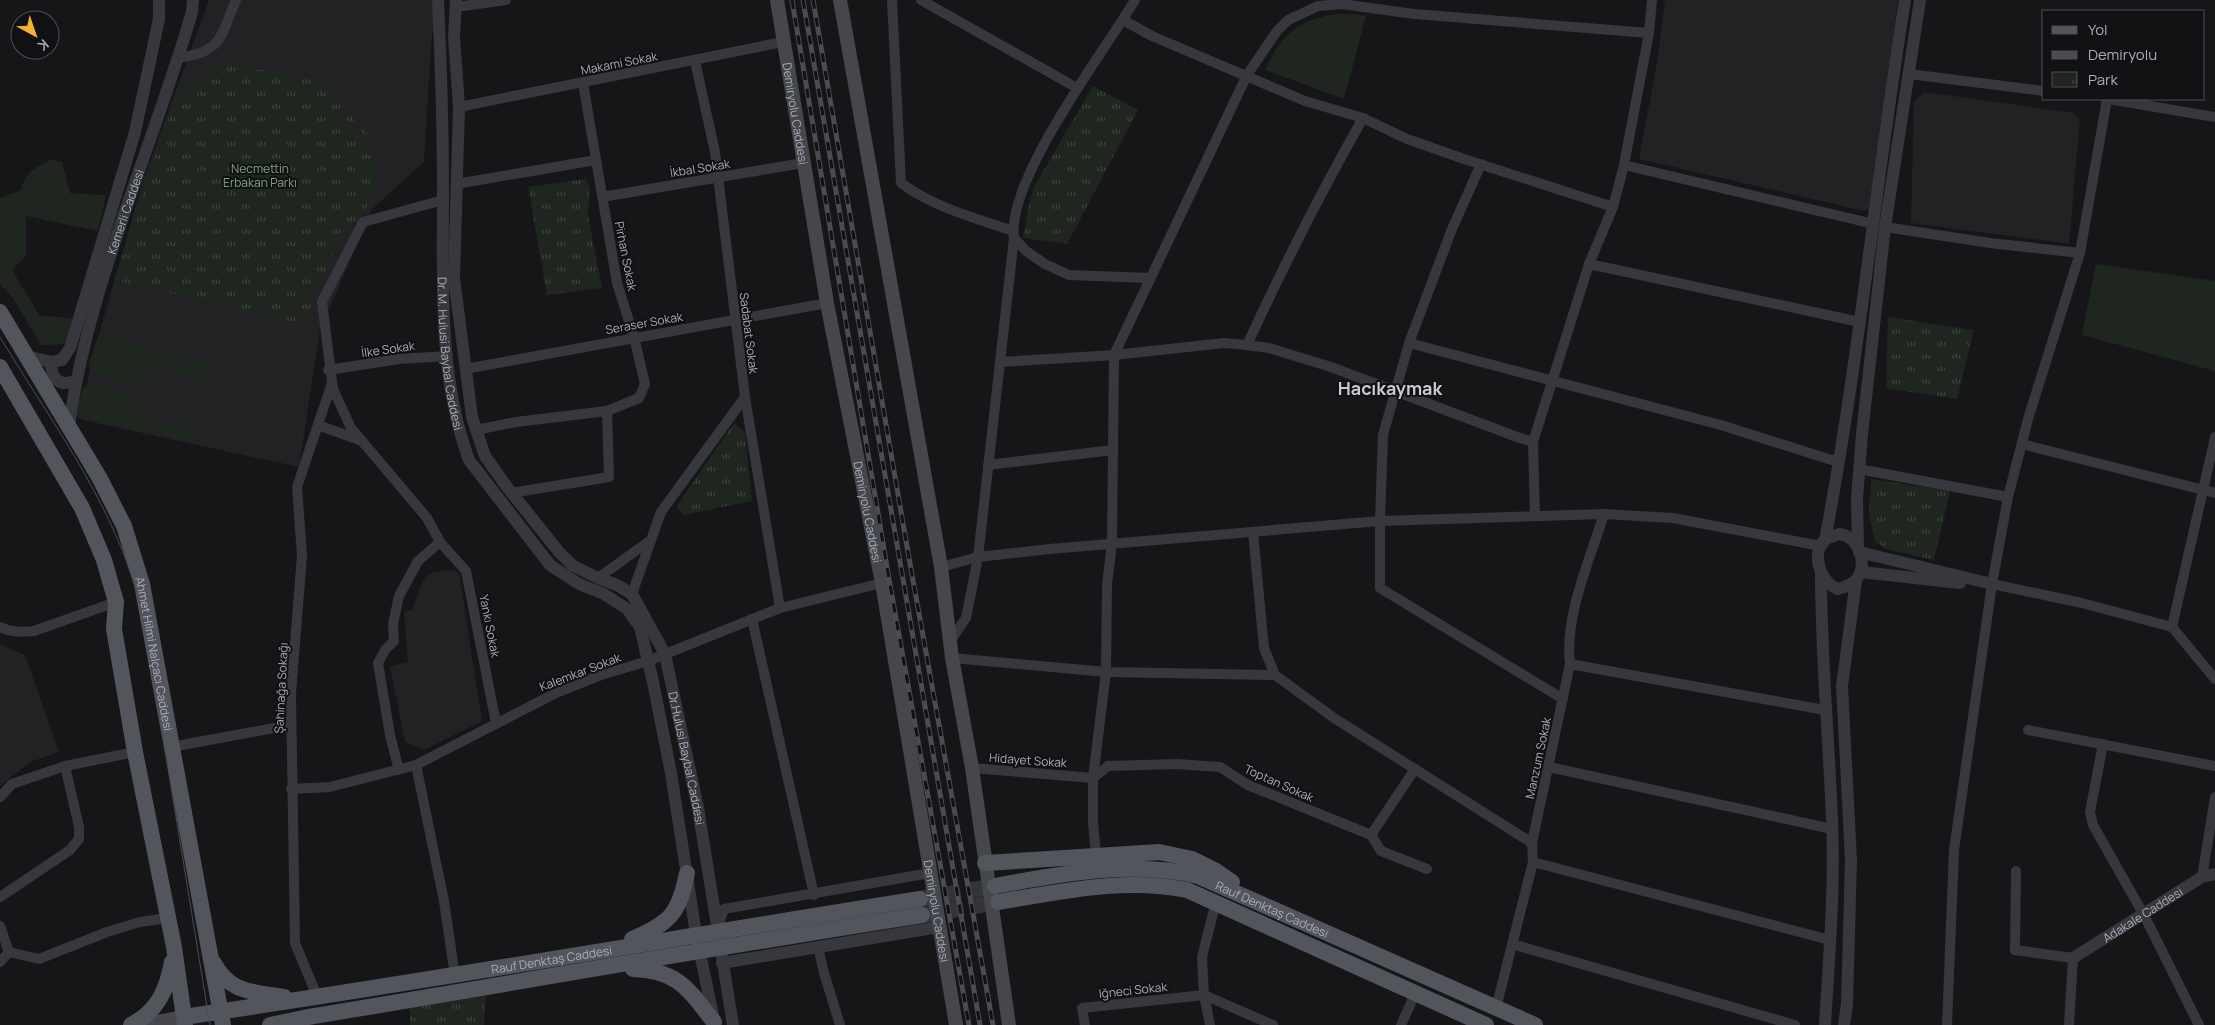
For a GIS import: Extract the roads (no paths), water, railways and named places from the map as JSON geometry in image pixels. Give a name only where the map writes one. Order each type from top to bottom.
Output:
[{"type":"main road","name":"Demiryolu Caddesi","points":[[777,0],[827,303],[882,582],[956,1025]]},
{"type":"main road","points":[[840,0],[940,567],[949,643],[972,768],[984,863],[1009,1025]]},
{"type":"main road","name":"Ahmet Hilmi Nalçacı Caddesi","points":[[0,312],[99,477],[124,526],[142,584],[207,948],[222,1018]]},
{"type":"main road","points":[[2,375],[82,508],[104,560],[116,602],[114,629],[135,752],[174,947],[184,1021],[141,1025]]},
{"type":"main road","points":[[984,863],[1147,851],[1181,855],[1216,871],[1253,899]]},
{"type":"main road","name":"Rauf Denktaş Caddesi","points":[[1486,1025],[1187,890],[1152,886],[997,894],[1082,872],[1145,870],[1198,876],[1534,1025]]},
{"type":"main road","points":[[596,951],[654,929],[668,920],[681,900],[687,873]]},
{"type":"main road","name":"Rauf Denktaş Caddesi","points":[[184,1021],[222,1018],[296,999],[455,976],[596,951],[698,942],[921,907]]},
{"type":"main road","name":"Rauf Denktaş Caddesi","points":[[274,1024],[309,1021],[608,968],[698,942]]},
{"type":"main road","points":[[131,1025],[146,1016],[161,1000],[169,977],[174,947]]},
{"type":"main road","points":[[207,948],[216,968],[235,987],[296,999]]},
{"type":"main road","points":[[608,968],[647,970],[673,977],[689,991],[714,1024]]},
{"type":"street","name":"Kemerli Caddesi","points":[[51,362],[62,360],[70,348],[108,228],[135,132],[159,19],[159,0]]},
{"type":"street","name":"Kemerli Caddesi","points":[[68,425],[75,382],[96,297],[178,58],[192,12],[193,0]]},
{"type":"street","points":[[178,58],[196,56],[217,45],[236,0]]},
{"type":"street","name":"Dr. M. Hulusi Baybal Caddesi","points":[[438,0],[443,107],[441,276],[455,412],[462,440],[469,460],[550,565],[579,584],[604,594],[627,609],[640,627]]},
{"type":"street","points":[[456,4],[506,0]]},
{"type":"street","points":[[892,0],[901,183],[913,192],[945,207],[1013,235],[1026,251],[1045,264],[1068,275],[1150,278]]},
{"type":"street","points":[[921,0],[1077,88]]},
{"type":"street","points":[[949,643],[966,618],[978,557],[1013,235],[1019,200],[1028,176],[1077,88],[1135,0]]},
{"type":"street","points":[[1535,516],[1533,442],[1589,264],[1614,207],[1649,34],[1652,0]]},
{"type":"street","points":[[1859,550],[1859,469],[1880,226],[1905,0]]},
{"type":"street","points":[[1825,1025],[1833,893],[1832,829],[1819,561],[1838,462],[1860,322],[1909,74],[1920,0]]},
{"type":"street","name":"Dr. M. Hulusi Baybal Caddesi","points":[[456,4],[454,36],[459,107],[454,278],[472,417],[485,456],[559,552],[572,565],[617,585],[632,594]]},
{"type":"street","points":[[1096,855],[1093,822],[1093,778],[1106,672],[1107,585],[1112,543],[1114,355],[1247,75],[1288,20],[1318,6],[1342,4],[1414,14],[1649,34]]},
{"type":"street","points":[[1123,20],[1152,36],[1306,100],[1363,118],[1407,139],[1614,207]]},
{"type":"street","name":"Makami Sokak","points":[[459,107],[783,42]]},
{"type":"street","name":"Sadabat Sokak","points":[[695,60],[716,152],[745,396],[780,608]]},
{"type":"street","points":[[1909,74],[2042,91]]},
{"type":"street","name":"Pirhan Sokak","points":[[476,430],[516,422],[607,411],[639,398],[645,384],[634,337],[617,283],[583,83]]},
{"type":"street","points":[[1947,1025],[1954,850],[1992,584],[2008,497],[2022,444],[2080,253],[2108,100]]},
{"type":"street","points":[[2114,100],[2215,117]]},
{"type":"street","points":[[1247,345],[1298,237],[1363,118]]},
{"type":"street","points":[[456,184],[596,160]]},
{"type":"street","name":"İkbal Sokak","points":[[602,197],[803,163]]},
{"type":"street","points":[[1481,164],[1452,229],[1409,343],[1383,434],[1380,588],[1563,700]]},
{"type":"street","points":[[1624,165],[1880,226],[1990,243],[2080,253]]},
{"type":"street","points":[[332,382],[322,302],[363,222],[443,200]]},
{"type":"street","points":[[1589,264],[1860,322]]},
{"type":"street","name":"Seraser Sokak","points":[[465,369],[827,303]]},
{"type":"street","points":[[1409,343],[1721,425],[1838,462]]},
{"type":"street","points":[[1000,362],[1114,355],[1224,344],[1269,348],[1331,367],[1533,442]]},
{"type":"street","points":[[26,356],[51,362],[51,373],[58,382],[67,384],[75,382]]},
{"type":"street","name":"İlke Sokak","points":[[329,369],[398,359],[448,356]]},
{"type":"street","name":"Şahinağa Sokağı","points":[[317,996],[295,943],[291,789],[291,693],[302,556],[297,488],[332,382]]},
{"type":"street","name":"Yankı Sokak","points":[[332,382],[333,389],[351,428],[427,518],[440,542],[466,571],[496,723]]},
{"type":"street","points":[[632,594],[661,512],[745,396]]},
{"type":"street","points":[[512,493],[610,477],[607,411]]},
{"type":"street","points":[[318,425],[363,441]]},
{"type":"street","points":[[2172,627],[2215,437]]},
{"type":"street","points":[[2022,444],[2215,492]]},
{"type":"street","points":[[988,465],[1113,450]]},
{"type":"street","points":[[1859,469],[2008,497]]},
{"type":"street","points":[[940,567],[978,557],[1112,543],[1380,521],[1604,514],[1673,518],[1823,543],[1840,534],[1847,535],[1853,540],[1862,559],[1842,686],[1851,860],[1847,1004],[1844,1025]]},
{"type":"street","name":"Manzum Sokak","points":[[1496,1008],[1533,862],[1532,843],[1570,664],[1568,648],[1576,602],[1604,514]]},
{"type":"street","points":[[1253,532],[1264,648],[1275,675],[1334,718],[1532,843]]},
{"type":"street","points":[[598,578],[651,540]]},
{"type":"street","points":[[399,770],[390,735],[378,663],[385,650],[394,642],[393,624],[399,596],[418,561],[440,542]]},
{"type":"street","points":[[1859,550],[1992,584],[2082,603],[2172,627],[2215,679]]},
{"type":"street","points":[[1821,575],[1831,586],[1838,589],[1847,587],[1858,576],[1992,584]]},
{"type":"street","name":"Kalemkar Sokak","points":[[291,789],[330,787],[416,765],[558,692],[601,675],[648,661],[780,608],[882,582]]},
{"type":"street","name":"Dr.Hulusi Baybal Caddesi","points":[[632,594],[665,654],[698,808],[733,1025]]},
{"type":"street","points":[[0,627],[20,632],[34,630],[116,602]]},
{"type":"street","points":[[752,619],[814,895]]},
{"type":"street","name":"Dr.Hulusi Baybal Caddesi","points":[[640,627],[671,772],[698,942],[714,1024]]},
{"type":"street","points":[[952,658],[1106,672],[1275,675]]},
{"type":"street","points":[[1570,664],[1825,710]]},
{"type":"street","points":[[171,747],[291,726]]},
{"type":"street","points":[[2028,730],[2215,766]]},
{"type":"street","points":[[2103,744],[2090,812],[2093,825],[2144,915],[2199,1025]]},
{"type":"street","points":[[0,797],[12,784],[65,766],[135,752]]},
{"type":"street","name":"Toptan Sokak","points":[[1093,778],[1108,766],[1177,764],[1220,767],[1248,785],[1371,835],[1381,851],[1427,869]]},
{"type":"street","points":[[416,765],[444,901],[455,976]]},
{"type":"street","points":[[0,897],[70,850],[79,838],[79,827],[65,766]]},
{"type":"street","points":[[1549,767],[1832,829]]},
{"type":"street","name":"Hidayet Sokak","points":[[972,768],[1093,778]]},
{"type":"street","points":[[1371,835],[1415,769]]},
{"type":"street","points":[[2202,877],[2215,797]]},
{"type":"street","points":[[1533,862],[1830,940]]},
{"type":"street","points":[[2016,871],[2016,950],[2073,958],[2069,1025]]},
{"type":"street","points":[[718,939],[724,910],[930,873]]},
{"type":"street","name":"Adakale Caddesi","points":[[2073,958],[2202,877],[2215,874]]},
{"type":"street","points":[[1210,1025],[1204,995],[1202,957],[1216,902]]},
{"type":"street","points":[[9,952],[39,958],[107,932],[140,922],[168,918]]},
{"type":"street","points":[[0,926],[9,952]]},
{"type":"street","points":[[722,963],[939,927]]},
{"type":"street","points":[[1512,944],[1794,1025]]},
{"type":"street","points":[[818,947],[840,1025]]},
{"type":"street","points":[[0,962],[9,952]]},
{"type":"street","points":[[1401,1025],[1416,992]]},
{"type":"street","points":[[1204,995],[1273,1025]]},
{"type":"street","name":"Iğneci Sokak","points":[[1085,1025],[1082,1008],[1204,995]]},
{"type":"tunnel","points":[[921,899],[995,886]]},
{"type":"tunnel","points":[[924,915],[998,902]]},
{"type":"tram line","points":[[0,337],[84,473],[120,544],[134,582],[144,621],[210,1025]]},
{"type":"railway","points":[[792,0],[889,579],[969,1025]]},
{"type":"railway","points":[[803,0],[980,1025]]},
{"type":"railway","points":[[813,0],[909,558],[993,1025]]},
{"type":"district","name":"Hacıkaymak","points":[[1390,388]]},
{"type":"park label","name":"Necmettin Erbakan Parkı","points":[[260,175]]}]
